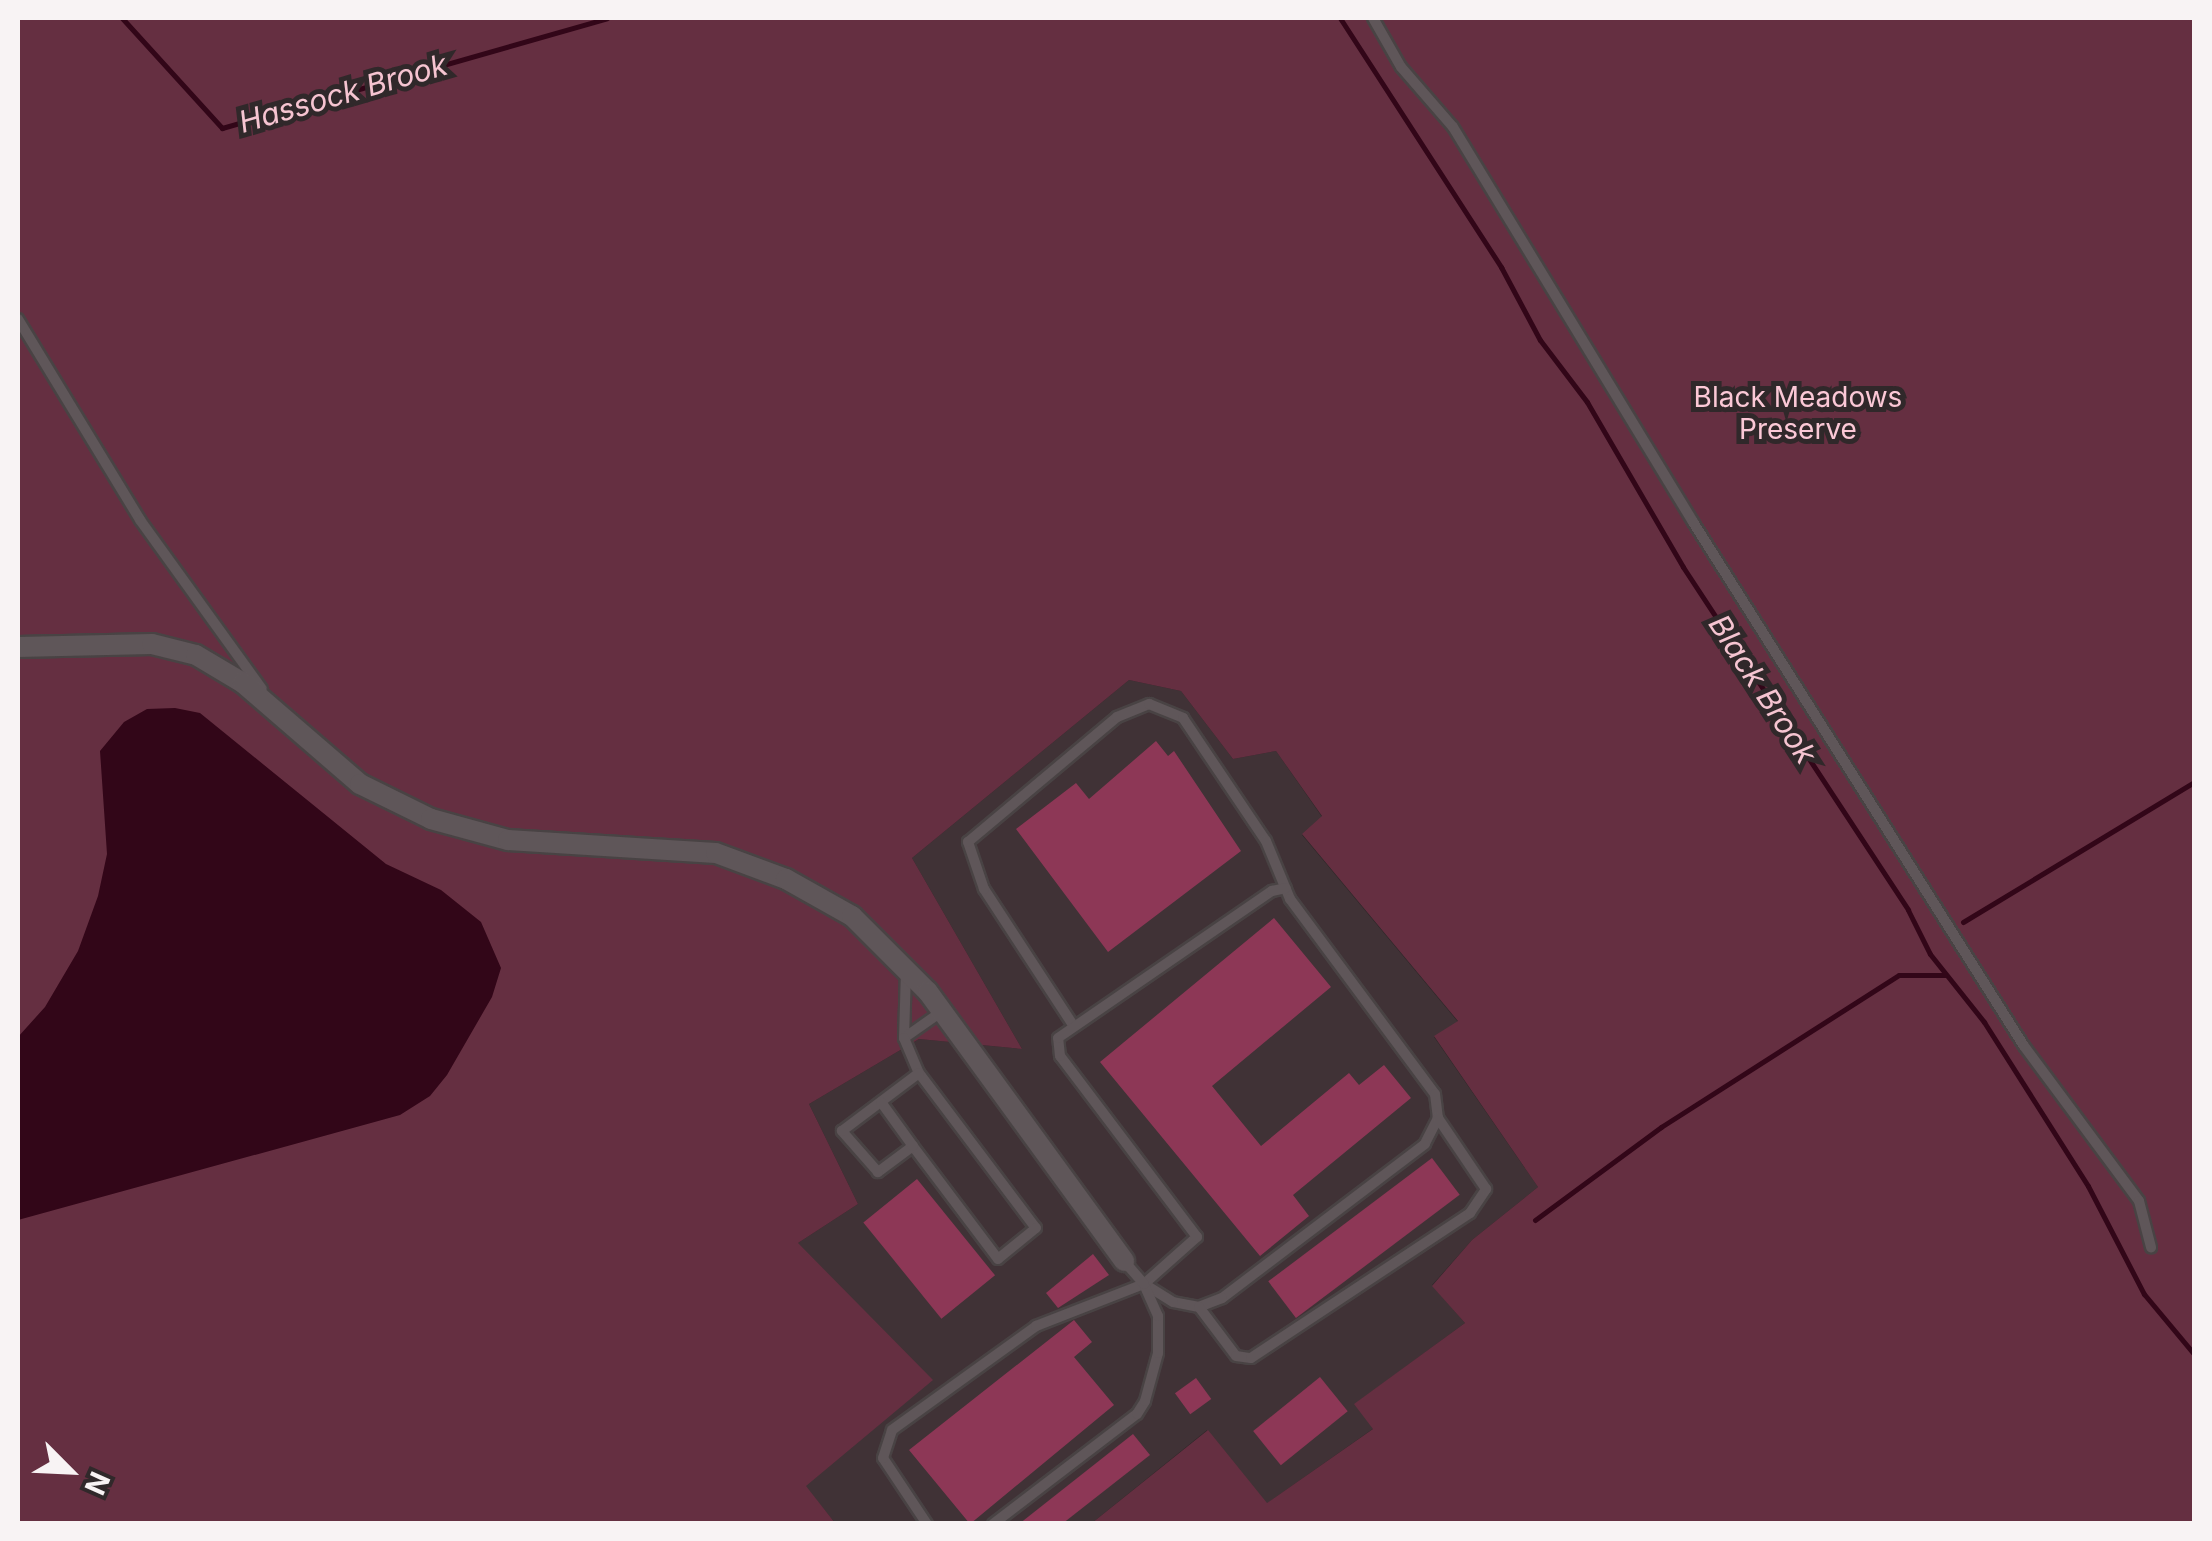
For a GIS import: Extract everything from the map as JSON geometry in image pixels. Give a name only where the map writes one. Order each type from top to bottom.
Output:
[{"type":"street","points":[[18,647],[176,649],[222,668],[360,784],[467,831],[546,844],[674,846],[752,864],[852,916],[906,965],[1124,1261]]},
{"type":"lane","points":[[1373,18],[1401,67],[1453,126],[1693,522],[2024,1046],[2139,1200],[2151,1247]]},
{"type":"lane","points":[[18,319],[140,520],[285,722]]},
{"type":"lane","points":[[1073,1025],[984,889],[968,842],[978,827],[1117,716],[1150,704],[1183,718],[1266,841],[1286,888],[1435,1094],[1438,1118],[1486,1189],[1470,1212],[1251,1358],[1236,1356],[1199,1307]]},
{"type":"lane","points":[[927,1524],[883,1458],[892,1430],[1036,1326],[1144,1284],[1195,1241],[1194,1225],[1060,1056],[1058,1038],[1272,891],[1286,888]]},
{"type":"lane","points":[[881,1102],[998,1259],[1036,1228],[918,1073],[904,1038],[906,965]]},
{"type":"lane","points":[[904,1038],[942,1011]]},
{"type":"lane","points":[[913,1146],[878,1172],[842,1132],[918,1073]]},
{"type":"lane","points":[[1144,1284],[1173,1302],[1199,1307],[1222,1298],[1425,1144],[1438,1118]]},
{"type":"lane","points":[[992,1524],[1137,1414],[1159,1342],[1156,1304],[1124,1261]]},
{"type":"shaded area","points":[[1129,680],[1181,691],[1233,759],[1276,751],[1322,817],[1302,835],[1458,1022],[1434,1037],[1538,1187],[1472,1240],[1432,1285],[1465,1323],[1355,1404],[1374,1428],[1266,1504],[1207,1430],[1092,1523],[835,1523],[805,1486],[798,1243],[858,1204],[809,1104],[919,1039],[1022,1049],[912,858]]},
{"type":"shaded area","points":[[175,708],[200,713],[386,864],[441,890],[481,922],[501,968],[492,997],[447,1075],[430,1096],[400,1115],[18,1220],[18,1037],[45,1007],[78,951],[98,896],[107,854],[100,751],[124,722],[147,709]]},
{"type":"green space","name":"Black Meadows Preserve","points":[[18,18],[2194,18],[2194,1523],[1092,1523],[1208,1430],[1267,1503],[1373,1429],[1354,1404],[1465,1323],[1432,1286],[1472,1240],[1538,1187],[1434,1036],[1458,1021],[1302,834],[1322,816],[1276,751],[1233,759],[1181,691],[1129,680],[912,858],[1022,1049],[919,1039],[809,1104],[858,1204],[798,1243],[933,1380],[806,1486],[835,1523],[18,1523]]},
{"type":"building","points":[[1156,741],[1168,756],[1174,751],[1241,851],[1108,952],[1016,829],[1076,783],[1089,799]]},
{"type":"building","points":[[1274,918],[1331,987],[1212,1086],[1261,1146],[1349,1073],[1359,1085],[1384,1065],[1411,1098],[1293,1195],[1309,1216],[1260,1256],[1100,1062]]},
{"type":"building","points":[[1432,1158],[1460,1195],[1296,1318],[1268,1281]]},
{"type":"building","points":[[917,1179],[995,1275],[941,1319],[863,1222]]},
{"type":"building","points":[[1093,1254],[1109,1275],[1058,1308],[1046,1293]]},
{"type":"building","points":[[1074,1320],[1092,1342],[1074,1357],[1114,1405],[970,1524],[909,1450]]},
{"type":"building","points":[[1320,1377],[1348,1411],[1281,1465],[1253,1431]]},
{"type":"building","points":[[1196,1378],[1211,1399],[1190,1414],[1175,1393]]},
{"type":"building","points":[[1133,1434],[1150,1455],[1062,1524],[1019,1524]]},
{"type":"waterway","name":"Hassock Brook","points":[[122,18],[222,128],[607,18]]},
{"type":"waterway","name":"Black Brook","points":[[1340,18],[1501,267],[1540,340],[1587,402],[1683,567],[1908,910],[1930,954],[1984,1022],[2088,1186],[2144,1294],[2194,1354]]},
{"type":"waterway","points":[[1963,922],[2194,782]]},
{"type":"waterway","points":[[1535,1220],[1661,1127],[1899,975],[1945,975]]}]
